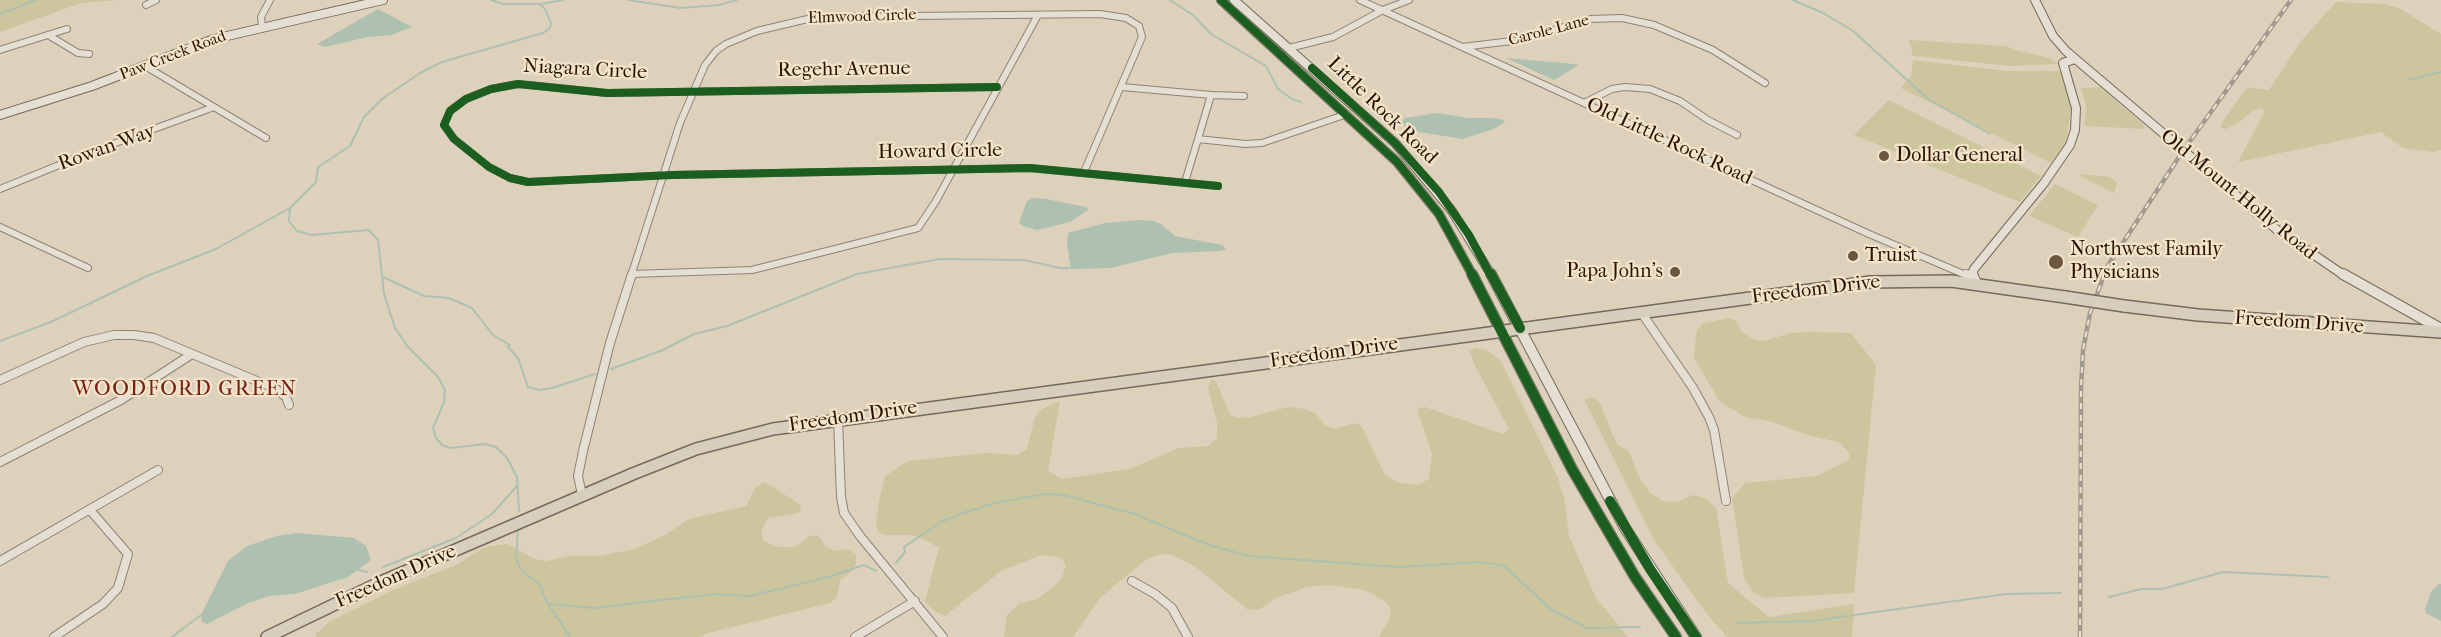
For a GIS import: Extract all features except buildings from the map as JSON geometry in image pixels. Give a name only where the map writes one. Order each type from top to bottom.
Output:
[{"type":"main road","name":"Paw Creek Road","points":[[0,115],[92,86],[205,42],[262,26],[383,0]]},
{"type":"main road","name":"Little Rock Road","points":[[1221,0],[1397,162],[1433,206],[1452,236],[1572,469],[1635,577],[1676,637]]},
{"type":"main road","name":"Little Rock Road","points":[[1234,0],[1395,143],[1439,192],[1469,236],[1520,328],[1625,528],[1696,637]]},
{"type":"main road","points":[[1976,283],[1972,275],[1974,269],[2061,161],[2073,139],[2076,117],[2075,100],[2053,36],[2035,0]]},
{"type":"main road","name":"Old Mount Holly Road","points":[[2053,36],[2075,59],[2301,248],[2339,273],[2441,331]]},
{"type":"main road","points":[[2063,63],[2075,59]]},
{"type":"main road","name":"Freedom Drive","points":[[267,637],[381,582],[677,456],[729,440],[786,427],[838,419],[1870,282],[1930,280],[1976,283],[2198,315],[2441,331]]},
{"type":"street","points":[[146,5],[156,0]]},
{"type":"street","points":[[262,26],[261,16],[270,0]]},
{"type":"street","name":"Old Little Rock Road","points":[[1360,0],[1869,234],[1963,272],[1976,283]]},
{"type":"street","points":[[1289,48],[1333,38],[1383,10],[1409,0]]},
{"type":"street","name":"Elmwood Circle","points":[[582,495],[578,476],[610,343],[692,90],[705,65],[719,48],[749,33],[798,20],[841,15],[1109,15],[1126,18],[1139,26],[1142,37],[1084,172]]},
{"type":"street","points":[[632,274],[752,270],[845,245],[911,231],[924,222],[1038,15]]},
{"type":"street","name":"Carole Lane","points":[[1462,46],[1513,42],[1591,19],[1622,18],[1653,25],[1713,50],[1765,83]]},
{"type":"street","points":[[0,50],[66,29]]},
{"type":"street","points":[[48,35],[78,53],[89,54]]},
{"type":"street","points":[[145,66],[266,138]]},
{"type":"street","name":"Niagara Circle","points":[[663,175],[560,183],[516,179],[489,167],[454,139],[445,127],[445,119],[450,111],[466,99],[481,92],[508,85],[528,84],[607,93],[692,90]]},
{"type":"street","name":"Regehr Avenue","points":[[692,90],[997,87]]},
{"type":"street","points":[[1122,87],[1244,96]]},
{"type":"street","points":[[1584,103],[1612,89],[1625,87],[1650,89],[1680,101],[1708,120],[1737,135]]},
{"type":"street","points":[[1185,182],[1211,95]]},
{"type":"street","name":"Rowan Way","points":[[0,189],[91,152],[214,107]]},
{"type":"street","points":[[1198,140],[1262,143],[1347,114]]},
{"type":"street","name":"Howard Circle","points":[[663,175],[1037,168],[1218,186]]},
{"type":"street","points":[[0,227],[88,268]]},
{"type":"street","points":[[1641,312],[1693,388],[1709,417],[1714,430],[1726,501]]},
{"type":"street","points":[[0,380],[76,345],[114,335],[146,336],[276,388],[286,397],[289,405]]},
{"type":"street","points":[[0,462],[121,400],[192,354]]},
{"type":"street","points":[[838,419],[841,497],[844,513],[860,536],[943,637]]},
{"type":"street","points":[[0,561],[158,470]]},
{"type":"street","points":[[54,637],[103,604],[118,588],[128,554],[90,510]]},
{"type":"street","points":[[1132,580],[1172,608],[1188,637]]},
{"type":"street","points":[[855,637],[915,602]]},
{"type":"shaded area","points":[[0,0],[120,0],[81,3],[0,32]]},
{"type":"shaded area","points":[[2336,2],[2384,4],[2399,8],[2441,34],[2441,150],[2432,152],[2403,148],[2381,132],[2238,162],[2265,111],[2260,108],[2252,111],[2227,129],[2221,128],[2221,124],[2247,87],[2269,90],[2301,41]]},
{"type":"shaded area","points":[[378,9],[412,27],[391,35],[368,37],[325,47],[317,44]]},
{"type":"shaded area","points":[[1909,40],[2005,46],[2051,58],[2058,64],[2010,66],[1913,56]]},
{"type":"shaded area","points":[[1506,58],[1574,64],[1579,65],[1554,80]]},
{"type":"shaded area","points":[[1913,60],[2006,71],[2060,71],[2071,109],[2066,141],[2051,163],[1901,88],[1911,76]]},
{"type":"shaded area","points":[[2100,87],[2143,124],[2144,129],[2085,126],[2086,106],[2081,88]]},
{"type":"shaded area","points":[[1889,100],[2041,176],[2020,202],[1854,135]]},
{"type":"shaded area","points":[[1437,113],[1469,118],[1501,119],[1505,122],[1494,129],[1463,139],[1418,132],[1400,124],[1405,118]]},
{"type":"shaded area","points":[[2080,174],[2110,177],[2117,183],[2114,193],[2080,176]]},
{"type":"shaded area","points":[[2055,184],[2098,205],[2078,237],[2029,216]]},
{"type":"shaded area","points":[[1032,198],[1087,207],[1088,210],[1070,222],[1037,230],[1019,223],[1027,201]]},
{"type":"shaded area","points":[[1141,220],[1161,224],[1175,236],[1222,245],[1226,249],[1172,253],[1111,268],[1071,269],[1067,244],[1068,233],[1105,223]]},
{"type":"shaded area","points":[[1729,318],[1736,321],[1742,332],[1755,340],[1764,341],[1791,333],[1851,333],[1876,365],[1854,593],[1764,598],[1754,593],[1744,578],[1732,498],[1745,483],[1817,476],[1849,460],[1849,453],[1839,442],[1811,436],[1773,422],[1745,417],[1720,402],[1694,358],[1695,345],[1697,330],[1704,323]]},
{"type":"shaded area","points":[[1476,348],[1487,350],[1501,361],[1558,478],[1564,497],[1569,536],[1596,598],[1628,637],[1379,637],[1390,618],[1391,610],[1386,602],[1365,590],[1329,585],[1307,587],[1276,598],[1260,609],[1248,610],[1197,568],[1173,555],[1161,554],[1147,559],[1101,597],[1073,637],[1004,637],[1007,615],[1020,603],[1035,600],[1056,585],[1063,575],[1066,565],[1060,557],[1041,555],[1001,571],[945,616],[936,612],[925,601],[939,548],[912,535],[884,535],[878,531],[876,523],[885,476],[908,461],[987,453],[1017,455],[1027,449],[1035,417],[1042,409],[1060,401],[1048,471],[1062,479],[1129,469],[1179,448],[1208,446],[1217,438],[1217,423],[1208,388],[1211,380],[1216,381],[1230,415],[1237,418],[1251,417],[1288,407],[1305,409],[1316,414],[1325,425],[1333,429],[1356,423],[1362,427],[1385,475],[1399,483],[1418,485],[1429,479],[1432,454],[1417,409],[1425,407],[1503,434],[1509,429],[1474,364],[1470,351]]},
{"type":"shaded area","points":[[1593,397],[1600,403],[1616,443],[1629,452],[1640,479],[1650,493],[1663,501],[1676,502],[1694,495],[1707,499],[1716,508],[1728,583],[1769,617],[1854,604],[1852,637],[1727,637],[1706,613],[1654,540],[1584,399]]},
{"type":"shaded area","points":[[763,482],[800,505],[801,511],[768,518],[761,531],[764,542],[780,547],[795,547],[810,536],[818,535],[826,547],[836,551],[848,549],[856,554],[856,563],[852,571],[840,580],[837,597],[830,603],[699,637],[316,637],[315,635],[329,622],[393,590],[458,564],[485,547],[507,544],[535,559],[546,561],[569,556],[599,556],[635,549],[665,535],[689,519],[746,506],[755,488]]},
{"type":"shaded area","points":[[297,533],[354,538],[366,546],[371,560],[348,577],[295,594],[269,596],[248,603],[207,624],[202,622],[201,615],[228,561],[247,546],[277,536]]},
{"type":"shaded area","points":[[2441,584],[2441,621],[2426,613],[2425,609],[2431,592]]},
{"type":"waterway","points":[[0,14],[36,0]]},
{"type":"waterway","points":[[491,0],[503,4],[540,4]]},
{"type":"waterway","points":[[540,4],[564,0]]},
{"type":"waterway","points":[[628,0],[681,8],[719,5],[737,0]]},
{"type":"waterway","points":[[1170,0],[1193,15],[1211,34],[1266,66],[1278,89],[1292,99],[1301,102]]},
{"type":"waterway","points":[[1793,0],[1823,13],[1852,30],[1928,99],[1990,134]]},
{"type":"waterway","points":[[290,208],[316,182],[318,167],[350,146],[364,117],[382,99],[420,73],[442,62],[543,33],[550,28],[551,23],[545,9],[540,4]]},
{"type":"waterway","points":[[2409,80],[2441,72]]},
{"type":"waterway","points":[[0,341],[51,322],[147,276],[216,249],[290,208]]},
{"type":"waterway","points":[[290,208],[289,221],[297,231],[311,235],[369,230],[378,240],[384,294],[395,328],[408,347],[438,377],[445,390],[444,402],[433,428],[436,438],[442,445],[451,448],[484,444],[496,447],[507,458],[517,477],[519,511]]},
{"type":"waterway","points":[[611,369],[663,350],[694,334],[727,326],[857,274],[940,259],[1024,260],[1060,268],[1073,268]]},
{"type":"waterway","points":[[383,277],[424,296],[449,298],[472,308],[493,335],[510,345],[508,347],[518,358],[528,387],[539,390],[552,388],[595,374]]},
{"type":"waterway","points":[[383,567],[456,538],[492,514],[517,486]]},
{"type":"waterway","points":[[896,563],[905,552],[904,547],[941,522],[960,514],[994,503],[1045,494],[1063,495],[1135,514],[1209,545],[1249,556],[1398,567],[1480,562],[1503,565],[1553,611],[1587,628],[1640,627]]},
{"type":"waterway","points":[[518,530],[516,557],[520,569],[539,584],[547,602],[570,637]]},
{"type":"waterway","points":[[550,604],[594,608],[714,594],[750,596],[832,576],[864,565],[876,571]]},
{"type":"waterway","points":[[355,569],[367,572]]},
{"type":"waterway","points":[[2109,597],[2141,589],[2162,589],[2223,572],[2328,577]]},
{"type":"waterway","points":[[1736,623],[1811,621],[2006,594],[2061,593]]},
{"type":"waterway","points":[[172,637],[201,615]]},
{"type":"railway","points":[[2080,637],[2081,388],[2083,350],[2090,313],[2107,267],[2183,151],[2291,0]]},
{"type":"cycle path","points":[[1221,0],[1371,136],[1397,162],[1439,214],[1572,469],[1635,577],[1676,637]]},
{"type":"cycle path","points":[[1312,68],[1395,143],[1439,192],[1469,235],[1520,328]]},
{"type":"cycle path","points":[[997,87],[607,93],[518,84],[491,89],[466,99],[450,111],[444,125],[454,139],[489,167],[510,178],[528,182],[672,175],[1030,168],[1218,186]]},
{"type":"cycle path","points":[[1610,501],[1650,569],[1696,637]]},
{"type":"place","name":"Dollar General","points":[[1884,156]]},
{"type":"place","name":"Truist","points":[[1853,256]]},
{"type":"place","name":"Northwest Family Physicians","points":[[2056,262]]},
{"type":"place","name":"Papa John's","points":[[1675,272]]},
{"type":"district","name":"WOODFORD GREEN","points":[[185,390]]}]
